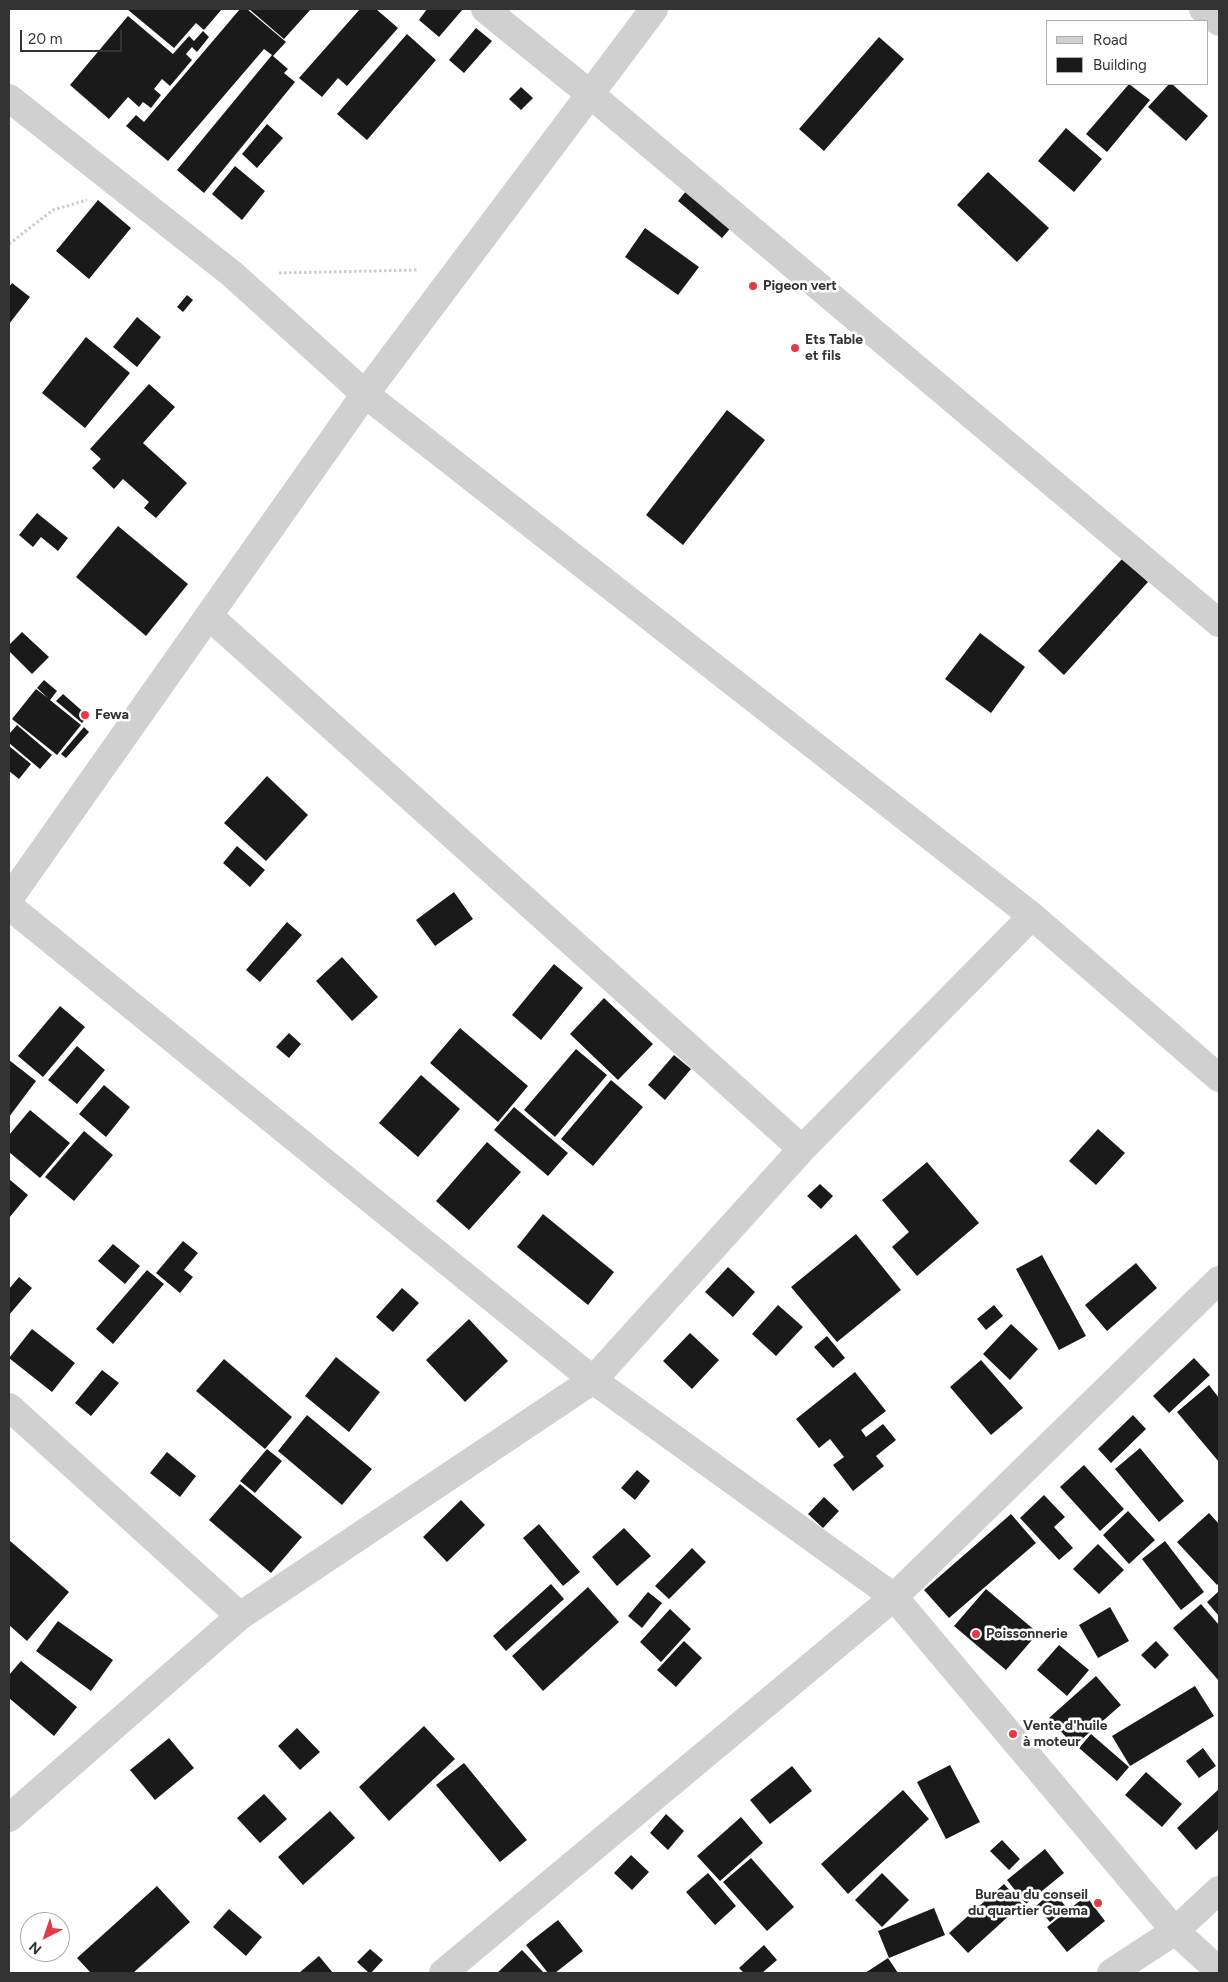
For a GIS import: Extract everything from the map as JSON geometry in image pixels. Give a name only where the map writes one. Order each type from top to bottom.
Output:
[{"type":"street","points":[[485,9],[590,94],[1219,623]]},
{"type":"street","points":[[9,899],[365,394],[654,9]]},
{"type":"street","points":[[1203,9],[1219,22]]},
{"type":"street","points":[[9,98],[232,274],[365,394],[1032,916],[1219,1078]]},
{"type":"street","points":[[209,616],[802,1149]]},
{"type":"street","points":[[9,906],[593,1380],[894,1597],[1175,1931],[1219,1971]]},
{"type":"street","points":[[9,1818],[240,1616],[593,1380],[802,1149],[1032,916]]},
{"type":"street","points":[[443,1973],[894,1597],[1219,1280]]},
{"type":"street","points":[[9,1407],[240,1616]]},
{"type":"street","points":[[1112,1973],[1175,1931],[1219,1890]]},
{"type":"building","points":[[127,9],[222,9],[204,30],[196,23],[174,48]]},
{"type":"building","points":[[240,9],[247,9],[286,42],[273,56],[288,69],[284,73],[295,82],[204,193],[177,170],[272,55],[264,49],[168,161],[126,126],[136,115],[144,122]]},
{"type":"building","points":[[249,9],[311,9],[284,39]]},
{"type":"building","points":[[360,9],[376,9],[398,28],[347,86],[338,78],[322,97],[299,78]]},
{"type":"building","points":[[427,9],[463,9],[439,37],[419,20]]},
{"type":"building","points":[[128,16],[173,54],[189,36],[194,41],[203,31],[209,37],[197,52],[192,47],[186,54],[192,60],[170,86],[162,79],[154,89],[161,95],[151,108],[143,102],[139,107],[128,97],[109,119],[70,85]]},
{"type":"building","points":[[476,28],[492,41],[464,73],[449,60]]},
{"type":"building","points":[[407,34],[436,60],[367,140],[337,114]]},
{"type":"building","points":[[879,37],[904,59],[824,151],[799,129]]},
{"type":"building","points":[[1128,85],[1150,100],[1107,152],[1086,134]]},
{"type":"building","points":[[1168,85],[1173,85],[1208,116],[1186,141],[1148,107]]},
{"type":"building","points":[[521,87],[533,98],[521,110],[509,99]]},
{"type":"building","points":[[267,124],[283,138],[257,168],[242,154]]},
{"type":"building","points":[[1066,128],[1102,159],[1074,192],[1038,161]]},
{"type":"building","points":[[235,166],[265,191],[242,220],[212,194]]},
{"type":"building","points":[[988,172],[1049,228],[1017,262],[957,205]]},
{"type":"building","points":[[695,180],[740,217],[722,238],[678,201]]},
{"type":"building","points":[[98,200],[131,228],[89,279],[56,251]]},
{"type":"building","points":[[645,228],[699,267],[678,295],[625,257]]},
{"type":"building","points":[[12,283],[30,297],[9,324],[9,287]]},
{"type":"building","points":[[187,295],[193,300],[183,312],[177,307]]},
{"type":"building","points":[[137,317],[161,337],[137,367],[113,347]]},
{"type":"building","points":[[86,337],[130,373],[85,428],[42,393]]},
{"type":"building","points":[[149,384],[175,407],[143,443],[187,483],[156,518],[144,508],[149,502],[123,479],[114,489],[92,468],[101,459],[90,449]]},
{"type":"building","points":[[727,410],[765,440],[683,545],[646,515]]},
{"type":"building","points":[[37,513],[68,538],[58,551],[41,537],[33,547],[19,535]]},
{"type":"building","points":[[118,526],[188,584],[146,636],[76,577]]},
{"type":"building","points":[[1122,559],[1148,582],[1064,675],[1038,651]]},
{"type":"building","points":[[22,632],[49,657],[32,674],[9,651],[9,645]]},
{"type":"building","points":[[980,633],[1025,667],[991,713],[945,679]]},
{"type":"building","points":[[44,680],[57,691],[50,700],[81,725],[57,755],[12,719],[36,689],[48,698],[37,688]]},
{"type":"building","points":[[63,694],[88,716],[82,723],[56,701]]},
{"type":"building","points":[[17,725],[52,755],[40,769],[9,743],[9,734]]},
{"type":"building","points":[[84,727],[89,732],[66,758],[61,754]]},
{"type":"building","points":[[9,746],[31,764],[19,779],[9,771]]},
{"type":"building","points":[[267,776],[308,815],[266,861],[224,823]]},
{"type":"building","points":[[237,846],[265,870],[250,887],[223,863]]},
{"type":"building","points":[[454,892],[473,919],[435,946],[416,920]]},
{"type":"building","points":[[287,922],[302,935],[260,982],[246,970]]},
{"type":"building","points":[[342,957],[378,997],[352,1021],[316,981]]},
{"type":"building","points":[[554,964],[583,988],[541,1040],[512,1015]]},
{"type":"building","points":[[604,998],[653,1044],[618,1080],[570,1034]]},
{"type":"building","points":[[60,1006],[85,1027],[43,1077],[18,1056]]},
{"type":"building","points":[[460,1028],[528,1086],[498,1122],[430,1063]]},
{"type":"building","points":[[289,1033],[301,1044],[289,1058],[276,1047]]},
{"type":"building","points":[[77,1046],[105,1070],[77,1104],[48,1080]]},
{"type":"building","points":[[576,1049],[607,1075],[555,1137],[524,1110]]},
{"type":"building","points":[[674,1055],[691,1069],[665,1100],[648,1085]]},
{"type":"building","points":[[9,1060],[36,1081],[9,1117]]},
{"type":"building","points":[[421,1075],[460,1109],[418,1157],[379,1123]]},
{"type":"building","points":[[611,1080],[643,1107],[593,1166],[561,1139]]},
{"type":"building","points":[[104,1085],[130,1107],[106,1137],[79,1114]]},
{"type":"building","points":[[514,1107],[568,1153],[548,1176],[494,1130]]},
{"type":"building","points":[[30,1110],[70,1143],[40,1178],[9,1152],[9,1135]]},
{"type":"building","points":[[1098,1129],[1125,1153],[1096,1185],[1069,1161]]},
{"type":"building","points":[[84,1131],[113,1155],[74,1201],[45,1177]]},
{"type":"building","points":[[487,1142],[521,1172],[469,1230],[436,1201]]},
{"type":"building","points":[[927,1162],[979,1223],[917,1276],[892,1247],[909,1232],[882,1200]]},
{"type":"building","points":[[9,1179],[28,1195],[9,1218]]},
{"type":"building","points":[[820,1184],[833,1196],[821,1209],[807,1196]]},
{"type":"building","points":[[543,1214],[614,1272],[588,1305],[517,1247]]},
{"type":"building","points":[[856,1234],[901,1290],[837,1342],[791,1287]]},
{"type":"building","points":[[183,1241],[198,1253],[184,1270],[193,1277],[180,1293],[156,1273]]},
{"type":"building","points":[[113,1244],[140,1266],[125,1284],[98,1261]]},
{"type":"building","points":[[1042,1255],[1086,1336],[1059,1350],[1016,1269]]},
{"type":"building","points":[[1136,1263],[1157,1288],[1107,1331],[1085,1305]]},
{"type":"building","points":[[728,1267],[755,1292],[733,1317],[705,1292]]},
{"type":"building","points":[[147,1270],[164,1284],[113,1344],[96,1329]]},
{"type":"building","points":[[19,1277],[32,1288],[9,1315],[9,1289]]},
{"type":"building","points":[[402,1288],[419,1303],[393,1332],[376,1317]]},
{"type":"building","points":[[778,1305],[803,1327],[776,1356],[752,1334]]},
{"type":"building","points":[[994,1305],[1003,1316],[986,1330],[977,1319]]},
{"type":"building","points":[[469,1319],[508,1361],[465,1402],[426,1360]]},
{"type":"building","points":[[1011,1324],[1038,1349],[1010,1380],[983,1354]]},
{"type":"building","points":[[32,1329],[75,1363],[52,1392],[9,1358]]},
{"type":"building","points":[[690,1333],[719,1360],[692,1389],[663,1361]]},
{"type":"building","points":[[827,1336],[845,1358],[833,1368],[814,1347]]},
{"type":"building","points":[[336,1357],[380,1392],[349,1432],[305,1396]]},
{"type":"building","points":[[1194,1358],[1210,1375],[1169,1413],[1153,1396]]},
{"type":"building","points":[[224,1359],[292,1417],[265,1449],[196,1391]]},
{"type":"building","points":[[981,1360],[1023,1408],[991,1435],[950,1387]]},
{"type":"building","points":[[102,1370],[119,1383],[91,1416],[75,1403]]},
{"type":"building","points":[[855,1372],[886,1411],[861,1430],[866,1437],[883,1424],[896,1440],[876,1456],[884,1466],[853,1491],[833,1465],[844,1457],[830,1439],[819,1448],[796,1419]]},
{"type":"building","points":[[1209,1385],[1219,1398],[1219,1462],[1177,1412]]},
{"type":"building","points":[[307,1415],[372,1469],[342,1505],[278,1451]]},
{"type":"building","points":[[1133,1415],[1146,1429],[1111,1463],[1098,1449]]},
{"type":"building","points":[[1140,1448],[1184,1501],[1159,1522],[1115,1469]]},
{"type":"building","points":[[267,1449],[282,1461],[255,1493],[240,1481]]},
{"type":"building","points":[[167,1452],[196,1476],[180,1497],[150,1473]]},
{"type":"building","points":[[1084,1465],[1124,1509],[1100,1531],[1060,1487]]},
{"type":"building","points":[[637,1470],[650,1481],[635,1500],[621,1488]]},
{"type":"building","points":[[240,1484],[302,1537],[271,1573],[209,1520]]},
{"type":"building","points":[[1044,1495],[1065,1517],[1054,1527],[1073,1548],[1059,1560],[1020,1518]]},
{"type":"building","points":[[824,1497],[839,1511],[823,1528],[808,1514]]},
{"type":"building","points":[[461,1500],[485,1525],[447,1562],[423,1537]]},
{"type":"building","points":[[1128,1511],[1155,1540],[1129,1564],[1103,1535]]},
{"type":"building","points":[[1209,1513],[1219,1524],[1219,1583],[1217,1585],[1177,1542]]},
{"type":"building","points":[[1011,1514],[1036,1543],[949,1618],[924,1590]]},
{"type":"building","points":[[539,1524],[580,1572],[563,1586],[523,1538]]},
{"type":"building","points":[[624,1528],[651,1556],[617,1586],[592,1557]]},
{"type":"building","points":[[9,1540],[69,1592],[27,1641],[9,1625]]},
{"type":"building","points":[[1165,1541],[1204,1592],[1181,1610],[1142,1559]]},
{"type":"building","points":[[1098,1544],[1124,1570],[1099,1594],[1073,1569]]},
{"type":"building","points":[[692,1548],[706,1562],[669,1599],[655,1586]]},
{"type":"building","points":[[551,1584],[564,1599],[506,1651],[493,1636]]},
{"type":"building","points":[[588,1587],[619,1622],[543,1691],[512,1656]]},
{"type":"building","points":[[986,1589],[1038,1633],[1006,1670],[954,1626]]},
{"type":"building","points":[[1219,1591],[1219,1616],[1207,1602]]},
{"type":"building","points":[[648,1592],[662,1603],[642,1628],[628,1616]]},
{"type":"building","points":[[1201,1604],[1219,1625],[1219,1681],[1173,1628]]},
{"type":"building","points":[[1110,1607],[1129,1641],[1098,1658],[1079,1625]]},
{"type":"building","points":[[670,1609],[691,1629],[661,1662],[640,1642]]},
{"type":"building","points":[[58,1621],[113,1660],[91,1691],[36,1651]]},
{"type":"building","points":[[684,1641],[702,1658],[676,1687],[657,1670]]},
{"type":"building","points":[[1156,1641],[1169,1655],[1155,1669],[1141,1655]]},
{"type":"building","points":[[1059,1645],[1089,1670],[1067,1696],[1037,1670]]},
{"type":"building","points":[[21,1661],[77,1707],[54,1736],[9,1698],[9,1675]]},
{"type":"building","points":[[1096,1676],[1121,1705],[1074,1746],[1049,1718]]},
{"type":"building","points":[[1195,1686],[1214,1716],[1130,1766],[1112,1736]]},
{"type":"building","points":[[424,1726],[455,1759],[389,1821],[359,1787]]},
{"type":"building","points":[[297,1728],[320,1752],[300,1770],[278,1746]]},
{"type":"building","points":[[1091,1734],[1129,1767],[1117,1781],[1079,1748]]},
{"type":"building","points":[[169,1738],[194,1768],[155,1800],[130,1770]]},
{"type":"building","points":[[1203,1748],[1216,1766],[1199,1778],[1186,1761]]},
{"type":"building","points":[[464,1763],[527,1840],[500,1862],[436,1785]]},
{"type":"building","points":[[950,1765],[980,1822],[946,1839],[917,1782]]},
{"type":"building","points":[[792,1766],[812,1791],[770,1824],[750,1800]]},
{"type":"building","points":[[1146,1772],[1182,1804],[1162,1827],[1125,1795]]},
{"type":"building","points":[[1219,1789],[1219,1829],[1196,1850],[1177,1828]]},
{"type":"building","points":[[903,1790],[929,1819],[848,1894],[821,1864]]},
{"type":"building","points":[[264,1794],[287,1819],[260,1843],[237,1818]]},
{"type":"building","points":[[330,1811],[355,1838],[303,1885],[278,1857]]},
{"type":"building","points":[[666,1814],[684,1831],[668,1850],[650,1833]]},
{"type":"building","points":[[741,1817],[763,1843],[720,1881],[697,1856]]},
{"type":"building","points":[[1002,1840],[1020,1859],[1009,1870],[990,1851]]},
{"type":"building","points":[[1045,1849],[1064,1873],[1026,1904],[1007,1880]]},
{"type":"building","points":[[631,1855],[649,1872],[632,1890],[614,1873]]},
{"type":"building","points":[[751,1858],[794,1907],[767,1931],[723,1882]]},
{"type":"building","points":[[708,1873],[736,1906],[715,1925],[686,1892]]},
{"type":"building","points":[[882,1873],[909,1900],[882,1927],[855,1900]]},
{"type":"building","points":[[1004,1884],[1022,1904],[968,1953],[949,1933]]},
{"type":"building","points":[[157,1886],[190,1922],[133,1973],[91,1973],[77,1958]]},
{"type":"building","points":[[1053,1891],[1067,1908],[1050,1922],[1036,1906]]},
{"type":"building","points":[[1086,1896],[1105,1921],[1067,1952],[1047,1927]]},
{"type":"building","points":[[934,1908],[945,1935],[889,1958],[878,1931]]},
{"type":"building","points":[[229,1909],[262,1937],[246,1956],[213,1927]]},
{"type":"building","points":[[558,1920],[583,1951],[555,1973],[548,1973],[526,1945]]},
{"type":"building","points":[[764,1945],[777,1960],[762,1973],[744,1973],[739,1968]]},
{"type":"building","points":[[370,1949],[383,1960],[369,1973],[357,1962]]},
{"type":"building","points":[[522,1950],[544,1973],[497,1973]]},
{"type":"building","points":[[319,1956],[333,1973],[299,1973]]},
{"type":"building","points":[[888,1958],[898,1973],[865,1973]]},
{"type":"place","name":"Pigeon vert","points":[[753,286]]},
{"type":"place","name":"Ets Table et fils","points":[[795,348]]},
{"type":"place","name":"Fewa","points":[[85,715]]},
{"type":"place","name":"Poissonnerie","points":[[976,1634]]},
{"type":"place","name":"Vente d'huile à moteur","points":[[1013,1734]]},
{"type":"place","name":"Bureau du conseil du quartier Guema","points":[[1098,1903]]}]
